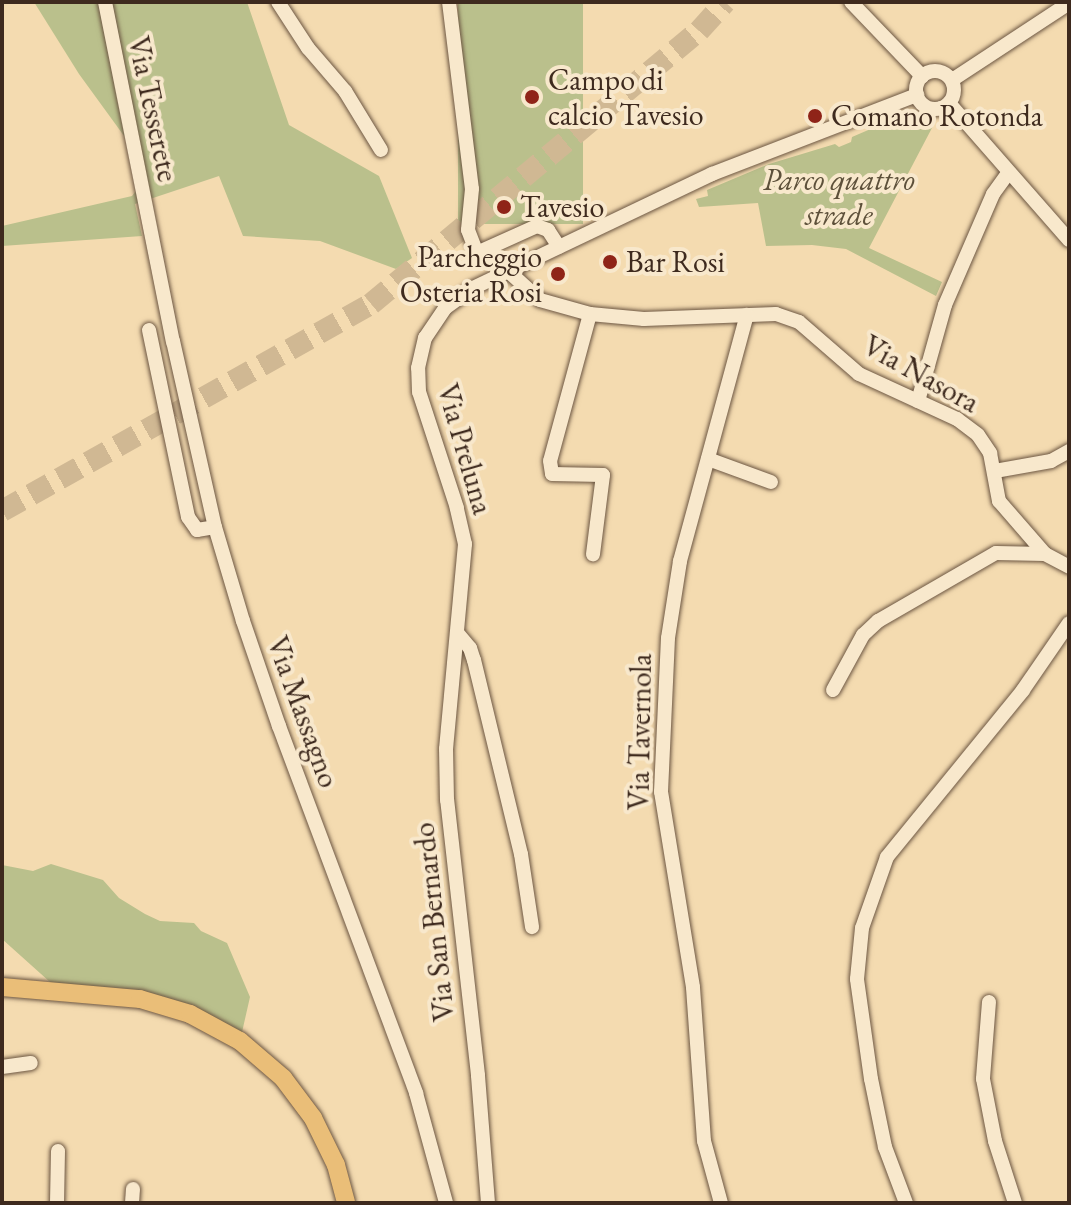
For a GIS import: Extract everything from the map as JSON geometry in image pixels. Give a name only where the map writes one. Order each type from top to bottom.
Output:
[{"type":"main road","points":[[2,987],[140,999],[190,1014],[240,1041],[274,1069],[305,1105],[330,1149],[346,1203]]},
{"type":"street","name":"Via Tesserete","points":[[105,2],[152,227]]},
{"type":"street","points":[[278,2],[308,48],[345,91],[381,150]]},
{"type":"street","points":[[449,2],[472,189],[468,230],[477,253],[537,226],[548,230],[559,247]]},
{"type":"street","points":[[851,2],[922,76]]},
{"type":"street","points":[[952,80],[1069,3]]},
{"type":"street","points":[[938,71],[952,80],[954,92],[949,103],[930,109],[917,95],[922,76],[938,71]]},
{"type":"street","name":"Via Preluna","points":[[459,635],[465,544],[457,508],[419,392],[419,357],[430,328],[448,305],[508,271],[712,174],[917,95]]},
{"type":"street","points":[[949,103],[1069,240]]},
{"type":"street","points":[[918,401],[945,305],[993,194],[1008,173]]},
{"type":"street","name":"Via Massagno","points":[[152,227],[215,527],[243,621],[416,1093],[446,1203]]},
{"type":"street","name":"Via Nasora","points":[[508,271],[540,300],[590,314],[644,319],[776,314],[799,322],[859,374],[957,419],[978,435],[990,453],[999,501],[1045,554],[1069,567]]},
{"type":"street","points":[[590,314],[550,461],[552,474],[603,475],[593,554]]},
{"type":"street","name":"Via Tavernola","points":[[721,1203],[704,1141],[693,987],[661,792],[668,638],[680,561],[747,315]]},
{"type":"street","points":[[149,330],[188,517],[197,530],[215,527]]},
{"type":"street","points":[[995,471],[1051,461],[1069,451]]},
{"type":"street","points":[[708,459],[771,482]]},
{"type":"street","points":[[833,690],[863,635],[878,621],[996,553],[1045,554]]},
{"type":"street","points":[[906,1203],[890,1164],[871,1079],[857,979],[862,928],[887,857],[1023,690],[1069,623]]},
{"type":"street","points":[[459,635],[470,648],[474,660],[521,854],[532,927]]},
{"type":"street","name":"Via San Bernardo","points":[[459,635],[448,725],[447,800],[483,1130],[488,1203]]},
{"type":"street","points":[[989,1002],[983,1079],[995,1141],[1015,1203]]},
{"type":"street","points":[[2,1067],[31,1063]]},
{"type":"street","points":[[57,1203],[58,1151]]},
{"type":"green space","points":[[34,2],[247,2],[289,125],[379,176],[412,258],[396,269],[320,241],[243,236],[219,176],[135,204],[142,236],[2,246],[2,226],[132,196],[142,183],[135,151],[79,74]]},
{"type":"green space","name":"Campo di calcio Tavesio","points":[[458,2],[583,2],[583,224],[458,224]]},
{"type":"green space","name":"Parco quattro strade","points":[[903,115],[919,124],[932,122],[933,126],[869,248],[942,282],[936,296],[846,249],[812,245],[766,246],[758,203],[699,207],[696,199],[708,196],[707,190],[769,164],[835,144],[839,147],[851,142],[852,137]]},
{"type":"green space","points":[[51,864],[103,880],[119,898],[160,921],[194,923],[201,931],[227,943],[250,997],[240,1041],[212,1024],[60,991],[2,939],[2,865],[33,871]]},
{"type":"tunnel","points":[[2,511],[371,304],[699,31],[725,2]]},
{"type":"place","name":"Campo di calcio Tavesio","points":[[532,97]]},
{"type":"place","name":"Comano Rotonda","points":[[815,116]]},
{"type":"place","name":"Tavesio","points":[[504,207]]},
{"type":"place","name":"Bar Rosi","points":[[610,262]]},
{"type":"place","name":"Parcheggio Osteria Rosi","points":[[558,274]]}]
